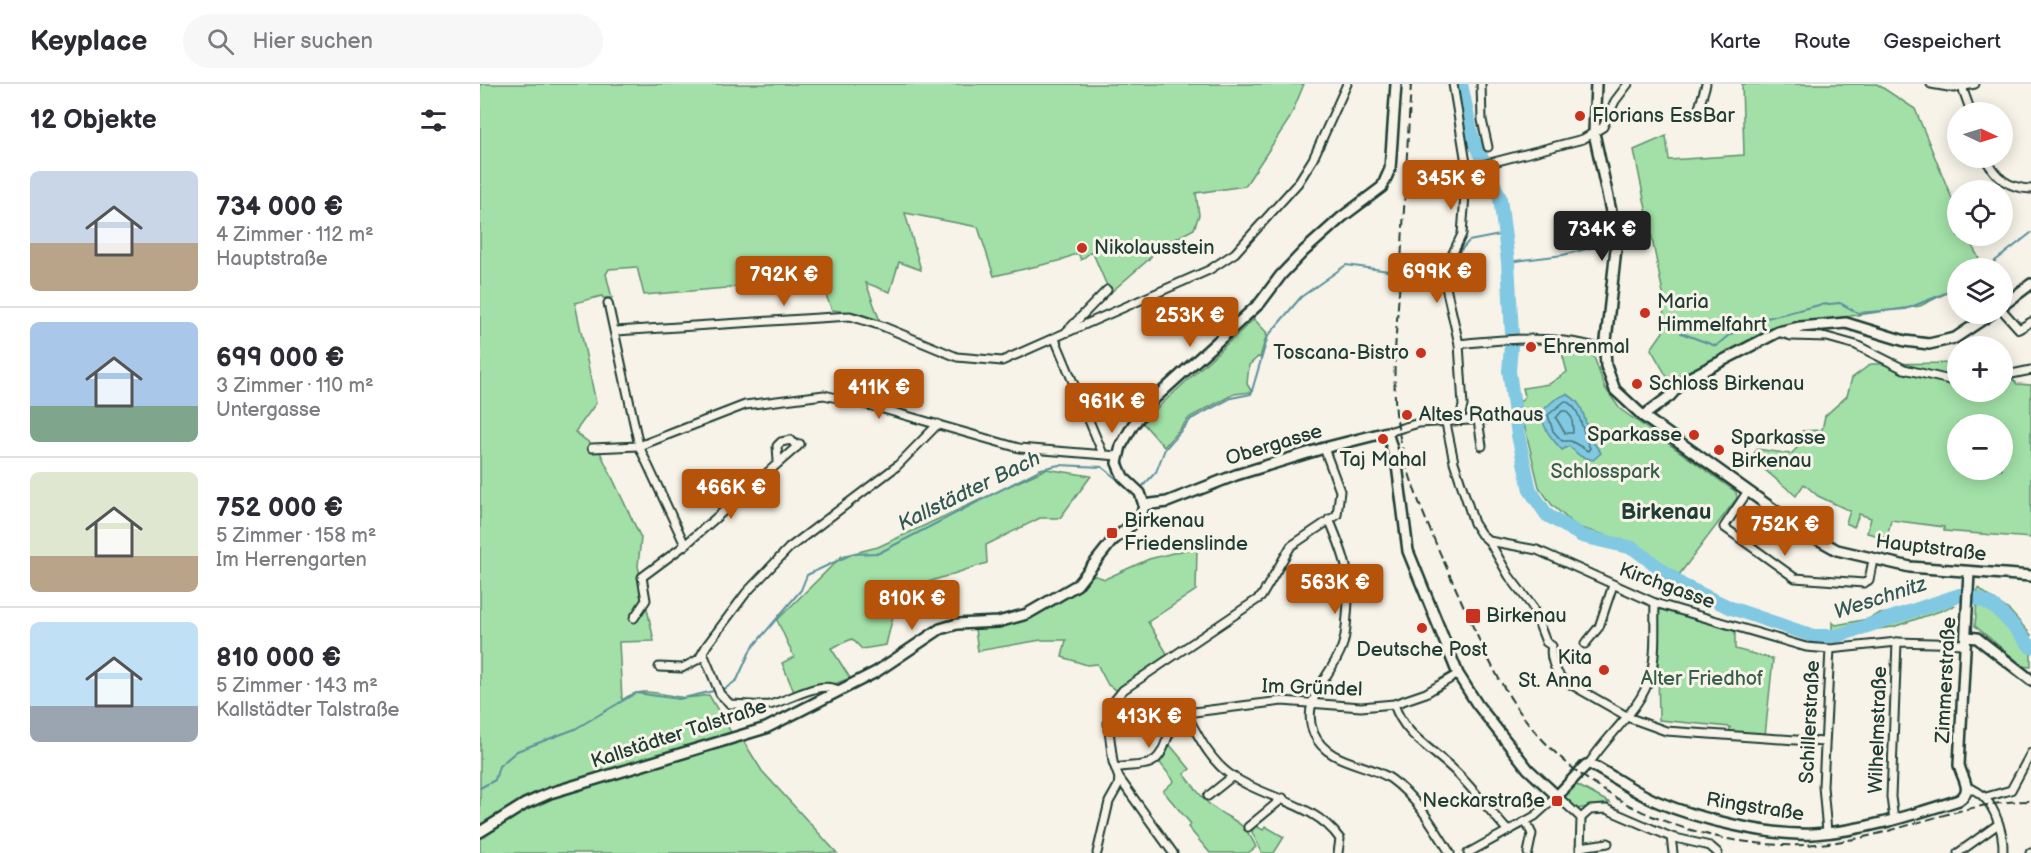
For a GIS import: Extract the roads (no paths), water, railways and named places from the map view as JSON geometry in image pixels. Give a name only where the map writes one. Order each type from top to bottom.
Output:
[{"type":"main road","points":[[1144,505],[1138,490],[1119,470],[1118,456],[1127,433],[1154,399],[1260,303],[1281,274],[1317,238],[1382,187],[1390,169],[1396,84]]},
{"type":"main road","name":"Hauptstraße","points":[[1596,84],[1594,134],[1617,239],[1605,350],[1611,383],[1626,401],[1643,416],[1748,491],[1821,542],[1837,550],[1873,560],[1970,572],[2031,576]]},
{"type":"main road","points":[[2013,299],[2031,284]]},
{"type":"main road","points":[[1643,416],[1670,396],[1683,381],[1778,332],[1800,327],[1846,323],[1905,341],[1929,344],[1955,338],[1976,324]]},
{"type":"main road","points":[[1388,432],[1397,465],[1408,551],[1430,610],[1458,674],[1477,704],[1528,769],[1557,796],[1589,764]]},
{"type":"main road","name":"Obergasse","points":[[1144,505],[1167,502],[1199,487],[1324,447],[1388,432]]},
{"type":"main road","name":"Kallstädter Talstraße","points":[[480,832],[525,804],[550,793],[753,733],[876,672],[940,629],[957,624],[998,622],[1027,614],[1058,598],[1086,577],[1112,541],[1140,517],[1144,505]]},
{"type":"main road","name":"Zimmerstraße","points":[[1968,788],[1959,765],[1970,572]]},
{"type":"main road","points":[[1966,640],[1977,638],[2031,680]]},
{"type":"main road","name":"Ringstraße","points":[[1589,764],[1648,797],[1698,817],[1788,833],[1827,832],[1894,820],[1959,800],[1968,788]]},
{"type":"street","points":[[616,331],[850,316],[882,326],[957,357],[1002,360],[1055,339],[1209,270],[1235,253],[1288,197],[1313,159],[1347,84]]},
{"type":"street","points":[[1453,84],[1467,169],[1462,234],[1445,267],[1444,280],[1459,344],[1462,406],[1459,420]]},
{"type":"street","points":[[1481,84],[1482,120],[1488,147]]},
{"type":"street","points":[[1467,169],[1583,139],[1594,134],[1603,127],[1615,101],[1628,84]]},
{"type":"street","points":[[1699,108],[1707,84]]},
{"type":"street","points":[[1931,84],[1962,86],[1975,84]]},
{"type":"street","points":[[1962,86],[1968,102]]},
{"type":"street","points":[[1991,168],[2007,185],[2031,189]]},
{"type":"street","points":[[1065,333],[1107,290]]},
{"type":"street","points":[[608,303],[616,331],[639,446],[685,545]]},
{"type":"street","points":[[2013,322],[2019,329],[2031,322]]},
{"type":"street","points":[[1778,332],[1791,336],[1827,337],[1856,345],[1904,369],[1947,379]]},
{"type":"street","points":[[1055,339],[1103,454]]},
{"type":"street","points":[[1459,344],[1493,340],[1562,340],[1581,342],[1605,350]]},
{"type":"street","points":[[2013,374],[2031,370]]},
{"type":"street","points":[[592,448],[639,446],[745,405],[824,395],[857,401],[1019,448],[1118,456]]},
{"type":"street","name":"Obergasse","points":[[1388,432],[1406,426],[1487,419]]},
{"type":"street","points":[[1478,420],[1482,446]]},
{"type":"street","points":[[1446,423],[1453,457],[1474,523],[1480,534],[1489,541],[1509,576],[1532,606],[1546,642],[1552,646],[1550,653],[1558,674],[1563,680],[1627,716],[1666,731],[1824,742]]},
{"type":"street","points":[[659,667],[689,666],[699,659],[746,593],[789,548],[897,466],[938,424]]},
{"type":"street","points":[[634,618],[646,600],[641,578],[685,545],[798,445],[791,440],[781,442],[777,446],[778,462]]},
{"type":"street","points":[[1173,853],[1119,778],[1108,723],[1110,708],[1115,698],[1123,690],[1260,597],[1291,546],[1338,512],[1341,496],[1324,447]]},
{"type":"street","points":[[1748,491],[1724,527],[1795,578],[1864,583],[1869,580],[1873,560]]},
{"type":"street","points":[[1329,519],[1349,571],[1346,632],[1340,653],[1311,704],[1313,731],[1320,745],[1339,758],[1383,774],[1410,795],[1431,822],[1450,853]]},
{"type":"street","name":"Kirchgasse","points":[[1489,541],[1537,550],[1655,603],[1806,647],[1830,649],[1898,642],[1966,640]]},
{"type":"street","points":[[1585,645],[1599,627],[1613,585]]},
{"type":"street","points":[[1589,764],[1627,716],[1650,677],[1655,603]]},
{"type":"street","name":"Wilhelmstraße","points":[[1894,820],[1890,797],[1898,642]]},
{"type":"street","name":"Schillerstraße","points":[[1827,832],[1823,809],[1824,742],[1830,649]]},
{"type":"street","points":[[703,652],[718,690],[730,704],[769,705],[815,690],[834,687],[838,690]]},
{"type":"street","name":"Im Gründel","points":[[1186,713],[1282,701],[1361,707],[1394,704],[1426,693],[1458,674]]},
{"type":"street","points":[[1394,704],[1398,717],[1408,731],[1455,771],[1508,831]]},
{"type":"street","points":[[1116,768],[1152,762],[1160,755],[1175,721],[1186,713],[1205,748],[1233,777],[1282,798],[1334,830],[1340,838],[1338,853]]},
{"type":"street","points":[[1988,800],[2011,789],[2031,753]]},
{"type":"street","points":[[1208,796],[1233,777]]},
{"type":"street","points":[[1097,853],[1109,802],[1118,786],[1119,778]]},
{"type":"street","points":[[1968,788],[1976,789],[1988,800],[2004,853]]},
{"type":"street","points":[[1468,853],[1526,822],[1557,796],[1581,818]]},
{"type":"street","points":[[1248,827],[1282,798]]},
{"type":"street","points":[[1608,843],[1580,850],[1581,818],[1590,810],[1606,809],[1671,837],[1710,846],[1718,853]]},
{"type":"street","points":[[1526,822],[1532,834],[1528,853]]},
{"type":"street","points":[[1958,853],[1997,825]]},
{"type":"street","points":[[1671,837],[1673,853]]},
{"type":"water","points":[[1566,394],[1581,407],[1591,438],[1601,453],[1593,460],[1580,456],[1569,446],[1562,450],[1546,428],[1541,412],[1554,400]]},
{"type":"waterway","name":"Weschnitz","points":[[1461,84],[1472,137],[1500,198],[1508,262],[1512,334],[1509,371],[1518,435],[1530,490],[1547,515],[1582,536],[1633,548],[1682,585],[1731,608],[1813,636],[1837,636],[1960,595],[1983,600],[1992,606],[2008,620],[2031,647]]},
{"type":"waterway","points":[[1999,258],[2031,233]]},
{"type":"waterway","name":"Kallstädter Bach","points":[[1451,261],[1469,241],[1505,234]]},
{"type":"waterway","points":[[1508,262],[1563,255],[1594,247]]},
{"type":"waterway","name":"Kallstädter Bach","points":[[1140,489],[1156,472],[1165,449],[1191,419],[1231,398],[1251,394],[1268,336],[1301,297],[1346,265],[1410,274],[1446,262]]},
{"type":"waterway","points":[[1681,333],[1716,346],[1729,335],[1759,320],[1819,305],[1840,303],[1858,313],[1906,309],[1947,292]]},
{"type":"waterway","name":"Kallstädter Bach","points":[[480,788],[495,780],[499,766],[517,751],[575,729],[636,693],[679,699],[726,688],[737,680],[751,649],[801,590],[807,575],[852,554],[879,553],[1041,469],[1059,465],[1102,467],[1129,489]]},
{"type":"railway","points":[[1411,84],[1395,362],[1395,396],[1399,435],[1410,478],[1473,628],[1515,705],[1537,733],[1562,759],[1590,781],[1620,800],[1652,816],[1686,828],[1756,843],[1802,845],[1847,840],[1972,808],[2031,801]]},
{"type":"place","name":"Florians EssBar","points":[[1580,116]]},
{"type":"place","name":"Nikolausstein","points":[[1082,248]]},
{"type":"place","name":"Maria Himmelfahrt","points":[[1645,313]]},
{"type":"place","name":"Ehrenmal","points":[[1531,347]]},
{"type":"place","name":"Toscana-Bistro","points":[[1421,353]]},
{"type":"place","name":"Schloss Birkenau","points":[[1637,384]]},
{"type":"place","name":"Altes Rathaus","points":[[1407,415]]},
{"type":"place","name":"Sparkasse","points":[[1694,435]]},
{"type":"place","name":"Taj Mahal","points":[[1383,439]]},
{"type":"place","name":"Sparkasse Birkenau","points":[[1719,450]]},
{"type":"place","name":"Birkenau Friedenslinde","points":[[1112,533]]},
{"type":"place","name":"Birkenau","points":[[1473,616]]},
{"type":"place","name":"Deutsche Post","points":[[1422,628]]},
{"type":"place","name":"Kita St. Anna","points":[[1604,670]]},
{"type":"place","name":"Neckarstraße","points":[[1557,801]]},
{"type":"district","name":"Birkenau","points":[[1666,512]]},
{"type":"park label","name":"Schlosspark","points":[[1605,472]]},
{"type":"park label","name":"Alter Friedhof","points":[[1702,679]]}]
